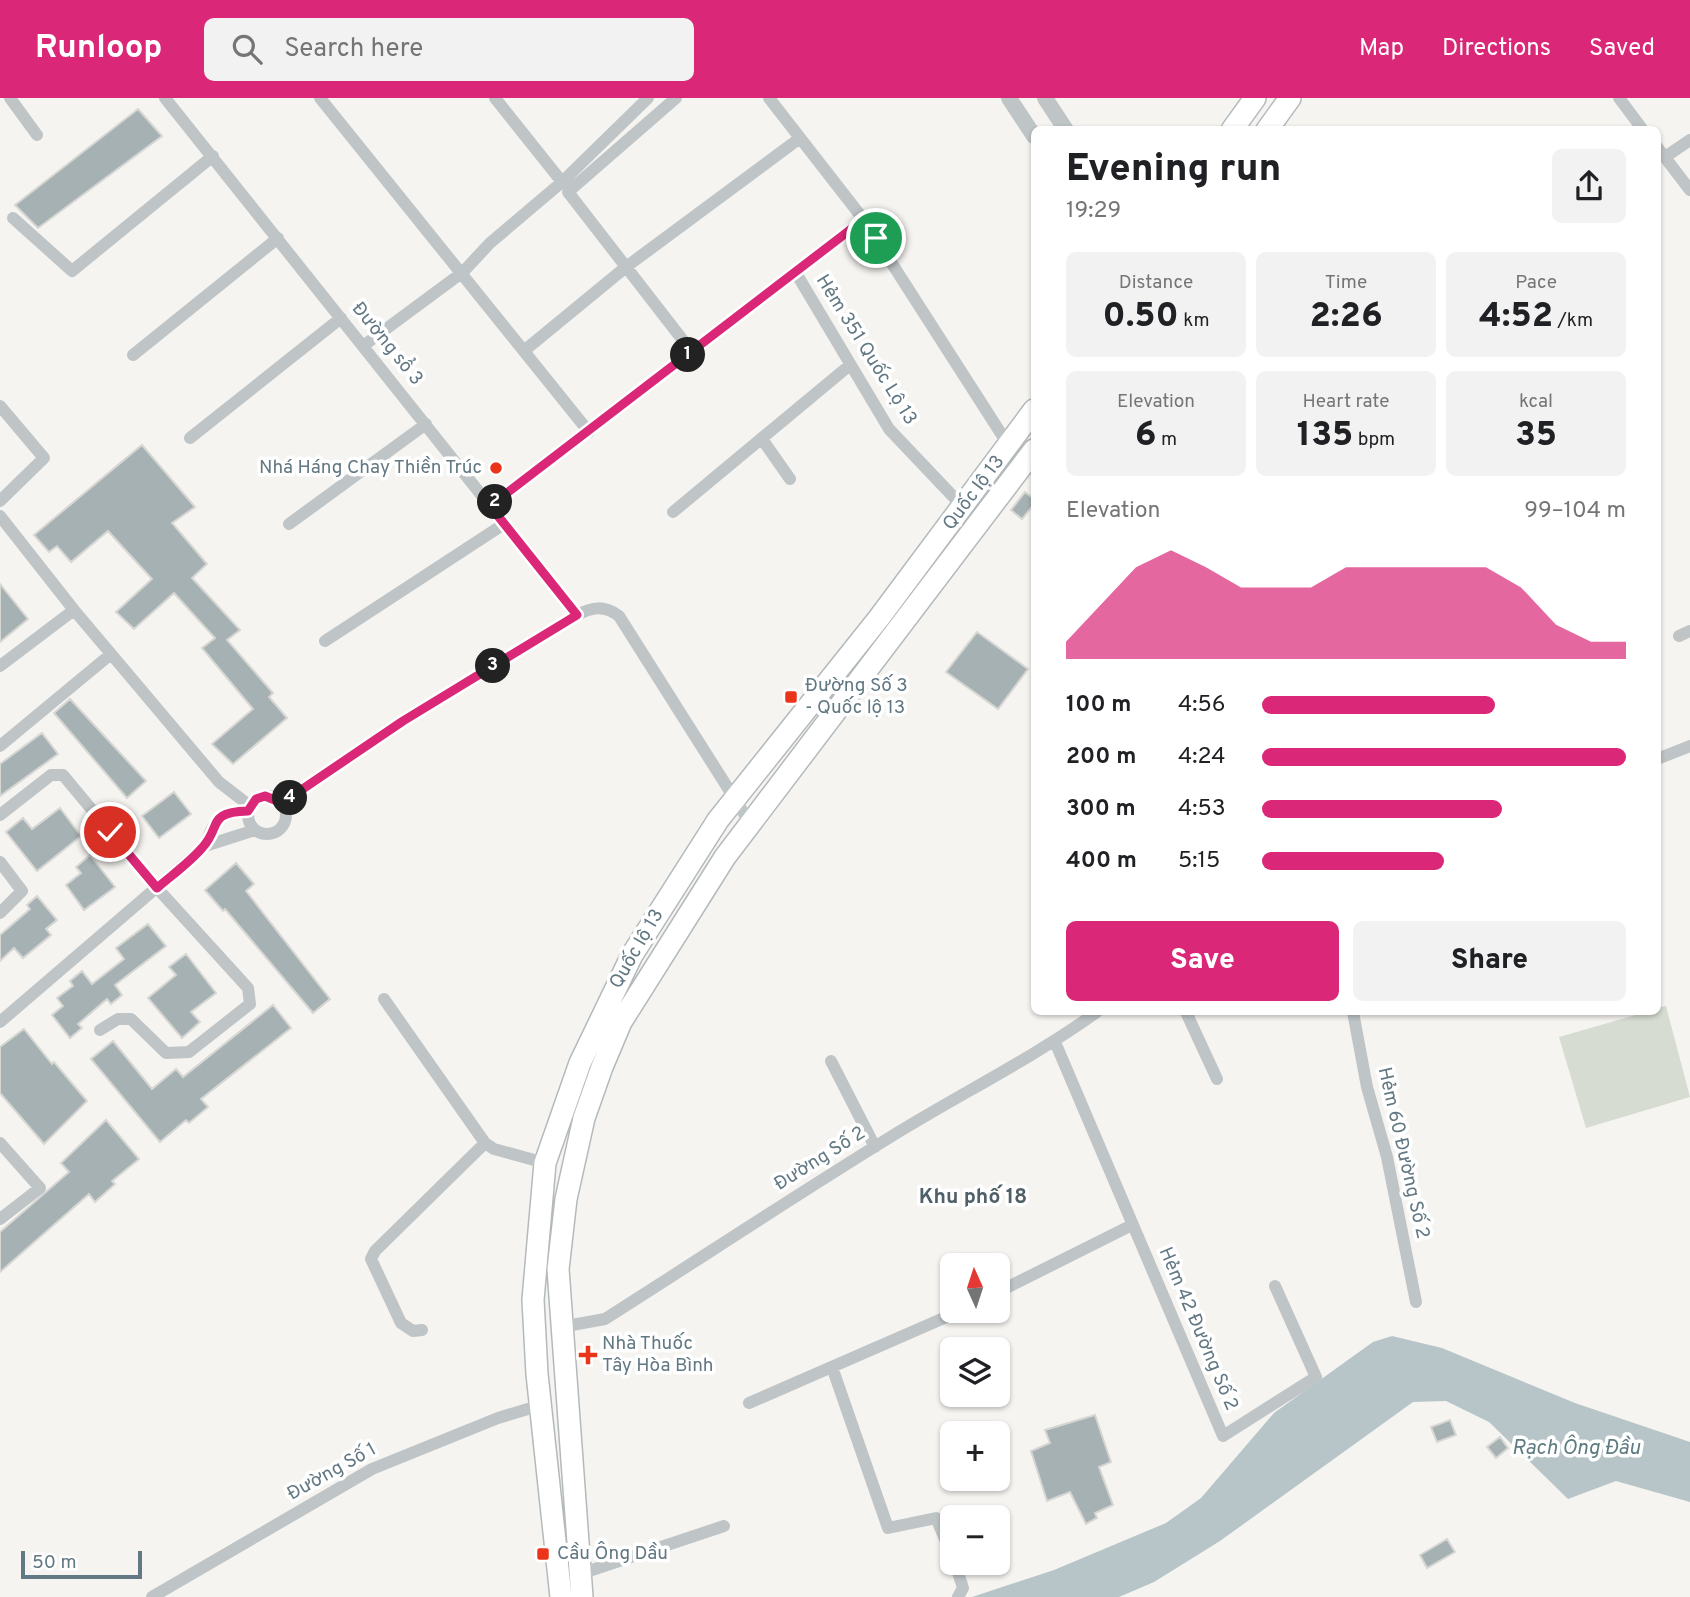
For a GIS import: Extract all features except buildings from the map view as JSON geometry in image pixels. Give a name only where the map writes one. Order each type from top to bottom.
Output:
[{"type":"highway","points":[[1235,126],[1255,98]]},
{"type":"highway","points":[[1270,126],[1290,98]]},
{"type":"highway","name":"Quốc lộ 13","points":[[561,1597],[533,1316],[535,1258],[545,1163],[580,1063],[605,1006],[654,917],[733,800],[963,508],[1031,414]]},
{"type":"highway","name":"Quốc lộ 13","points":[[582,1597],[558,1269],[566,1199],[584,1118],[602,1068],[621,1022],[750,823],[1031,454]]},
{"type":"street","points":[[10,98],[37,135]]},
{"type":"street","name":"Đường sổ 3","points":[[165,98],[577,615]]},
{"type":"street","points":[[320,98],[463,272],[589,432]]},
{"type":"street","points":[[495,98],[562,182]]},
{"type":"street","points":[[363,346],[463,272],[490,243],[562,182],[648,98]]},
{"type":"street","points":[[676,98],[568,192],[692,352]]},
{"type":"street","points":[[769,98],[863,220],[1009,446]]},
{"type":"street","points":[[1009,98],[1031,131]]},
{"type":"street","points":[[1045,98],[1063,126]]},
{"type":"street","points":[[1619,98],[1640,126]]},
{"type":"street","points":[[524,350],[626,267],[800,138]]},
{"type":"street","points":[[1690,140],[1661,152],[1690,190]]},
{"type":"street","points":[[13,218],[72,271],[213,156]]},
{"type":"street","points":[[490,506],[863,220]]},
{"type":"street","points":[[133,355],[278,238]]},
{"type":"street","name":"Hẻm 351 Quốc Lộ 13","points":[[796,272],[889,429],[963,508]]},
{"type":"street","points":[[190,438],[341,318]]},
{"type":"street","points":[[673,513],[849,365]]},
{"type":"street","points":[[0,406],[44,458],[0,501]]},
{"type":"street","points":[[289,524],[426,424]]},
{"type":"street","points":[[762,439],[790,479]]},
{"type":"street","points":[[0,516],[74,610],[219,782],[249,808],[255,830]]},
{"type":"street","points":[[325,641],[504,524]]},
{"type":"street","points":[[282,803],[403,721],[577,615],[595,608],[612,610],[619,616],[750,823]]},
{"type":"street","points":[[0,666],[74,610]]},
{"type":"street","points":[[0,746],[111,654]]},
{"type":"street","points":[[1661,757],[1690,746]]},
{"type":"street","points":[[0,815],[51,775],[63,775],[157,888],[248,988],[250,1004],[189,1052],[166,1053],[131,1019],[118,1019],[100,1030]]},
{"type":"street","points":[[0,1022],[205,846],[220,817],[230,811],[249,808],[256,799],[265,796],[282,803]]},
{"type":"street","points":[[205,846],[255,830],[268,834],[282,827],[286,819],[282,803]]},
{"type":"street","points":[[0,862],[22,891],[0,913]]},
{"type":"street","points":[[384,999],[485,1143],[494,1149],[545,1163]]},
{"type":"street","name":"Đường Số 2","points":[[561,1327],[605,1319],[875,1147],[985,1080],[1055,1042],[1093,1015]]},
{"type":"street","points":[[1187,1015],[1217,1079]]},
{"type":"street","name":"Hẻm 60 Đường Số 2","points":[[1354,1015],[1367,1087],[1387,1157],[1416,1302]]},
{"type":"street","name":"Hẻm 42 Đường Số 2","points":[[1055,1042],[1223,1436],[1316,1377],[1275,1286]]},
{"type":"street","points":[[831,1061],[875,1147]]},
{"type":"street","points":[[0,1143],[40,1188],[0,1220]]},
{"type":"street","points":[[422,1330],[413,1331],[401,1323],[371,1258],[485,1143]]},
{"type":"street","points":[[1010,1286],[1132,1224]]},
{"type":"street","points":[[750,1403],[940,1320]]},
{"type":"street","points":[[832,1367],[888,1528],[936,1518],[940,1527]]},
{"type":"street","name":"Đường Số 1","points":[[152,1597],[372,1469],[498,1418],[541,1405]]},
{"type":"street","points":[[580,1574],[724,1526]]},
{"type":"street","points":[[958,1597],[963,1588],[959,1575]]},
{"type":"shaded area","points":[[1666,1006],[1690,1097],[1586,1128],[1559,1037],[1636,1015],[1661,1015],[1661,1007]]},
{"type":"water","name":"Rạch Ông Đầu","points":[[1392,1336],[1442,1348],[1575,1403],[1690,1442],[1690,1502],[1616,1481],[1568,1499],[1489,1422],[1446,1401],[1413,1402],[1220,1541],[1154,1582],[1119,1597],[972,1597],[1054,1570],[1166,1523],[1201,1498],[1274,1413],[1373,1342]]},
{"type":"place","name":"Nhá Háng Chay Thiền Trúc","points":[[496,468]]},
{"type":"place","name":"Đường Số 3 - Quốc lộ 13","points":[[791,697]]},
{"type":"place","name":"Nhà Thuốc Tây Hòa Bình","points":[[588,1355]]},
{"type":"place","name":"Cầu Ông Dầu","points":[[543,1554]]},
{"type":"district","name":"Khu phố 18","points":[[973,1197]]},
{"type":"route","points":[[110,832],[157,888],[205,846],[210,831],[220,817],[230,811],[248,811],[256,799],[265,796],[275,797],[282,803],[403,721],[577,615],[490,506],[863,220],[876,238]]}]
